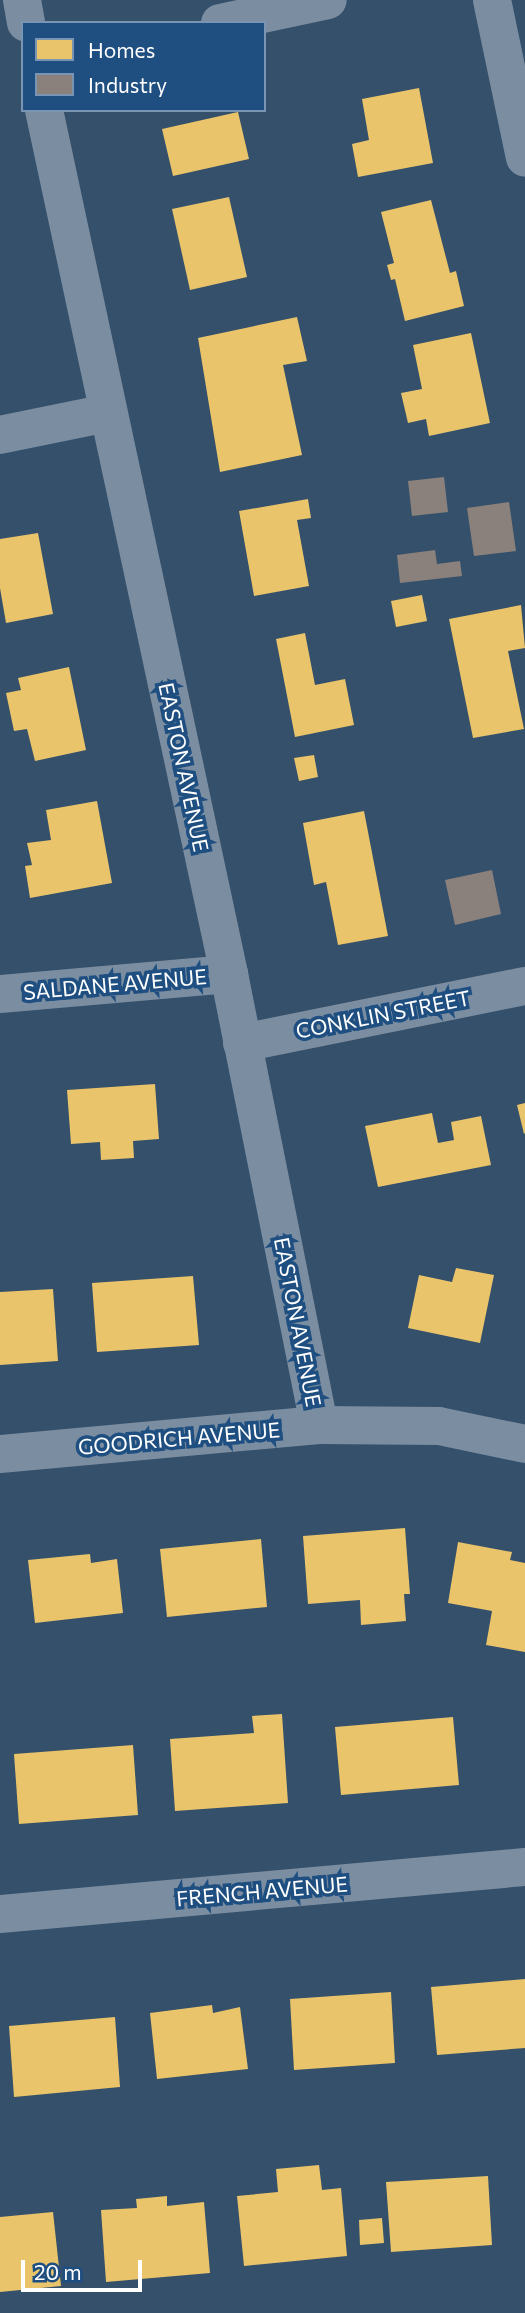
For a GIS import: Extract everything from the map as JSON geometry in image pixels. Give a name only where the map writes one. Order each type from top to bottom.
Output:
[{"type":"street","points":[[22,0],[26,21]]},
{"type":"street","points":[[229,21],[328,0]]},
{"type":"street","points":[[492,0],[525,158]]},
{"type":"street","name":"EASTON AVENUE","points":[[44,112],[229,974],[319,1425]]},
{"type":"street","points":[[0,435],[107,413]]},
{"type":"street","name":"SALDANE AVENUE","points":[[0,994],[229,974]]},
{"type":"street","name":"CONKLIN STREET","points":[[242,1043],[525,986]]},
{"type":"street","name":"GOODRICH AVENUE","points":[[0,1454],[319,1425],[439,1426],[525,1444]]},
{"type":"street","name":"FRENCH AVENUE","points":[[0,1914],[525,1867]]},
{"type":"building: Homes","points":[[419,88],[433,163],[358,177],[352,144],[369,140],[362,99]]},
{"type":"building: Homes","points":[[238,112],[249,159],[173,176],[162,129]]},
{"type":"building: Homes","points":[[229,197],[247,277],[190,290],[172,209]]},
{"type":"building: Homes","points":[[431,200],[450,273],[456,271],[464,306],[405,321],[395,279],[391,280],[387,265],[394,263],[381,212]]},
{"type":"building: Homes","points":[[297,317],[307,361],[283,365],[302,455],[220,472],[198,338]]},
{"type":"building: Homes","points":[[471,333],[490,423],[429,436],[426,419],[408,423],[401,393],[422,389],[413,345]]},
{"type":"building: Homes","points":[[308,499],[311,518],[297,520],[309,586],[254,596],[239,511]]},
{"type":"building: Homes","points":[[38,533],[53,614],[6,623],[0,588],[0,539]]},
{"type":"building: Homes","points":[[422,595],[427,621],[396,627],[391,601]]},
{"type":"building: Homes","points":[[521,605],[525,648],[508,651],[524,729],[473,738],[449,619]]},
{"type":"building: Homes","points":[[305,633],[315,685],[345,679],[354,725],[295,737],[276,639]]},
{"type":"building: Homes","points":[[69,667],[86,750],[35,761],[27,729],[14,731],[6,693],[21,690],[18,678]]},
{"type":"building: Homes","points":[[314,755],[318,777],[299,781],[294,758]]},
{"type":"building: Homes","points":[[97,801],[112,883],[30,898],[25,866],[32,865],[27,843],[51,840],[46,810]]},
{"type":"building: Homes","points":[[364,811],[388,936],[338,945],[326,882],[314,885],[303,823]]},
{"type":"building: Homes","points":[[155,1084],[159,1139],[133,1141],[134,1158],[101,1160],[100,1142],[71,1144],[67,1090]]},
{"type":"building: Homes","points":[[525,1103],[525,1133],[524,1134],[517,1105]]},
{"type":"building: Homes","points":[[432,1113],[438,1143],[454,1140],[451,1122],[481,1116],[491,1165],[378,1187],[365,1126]]},
{"type":"building: Homes","points":[[456,1268],[494,1275],[480,1343],[408,1328],[419,1275],[452,1282]]},
{"type":"building: Homes","points":[[193,1276],[199,1345],[97,1352],[92,1283]]},
{"type":"building: Homes","points":[[53,1289],[58,1361],[0,1365],[0,1292]]},
{"type":"building: Homes","points":[[405,1528],[410,1594],[404,1594],[406,1621],[361,1625],[360,1600],[308,1604],[303,1536]]},
{"type":"building: Homes","points":[[261,1539],[267,1607],[167,1617],[160,1549]]},
{"type":"building: Homes","points":[[458,1542],[512,1552],[510,1560],[525,1563],[525,1652],[486,1645],[492,1611],[448,1603]]},
{"type":"building: Homes","points":[[90,1554],[91,1563],[117,1559],[123,1613],[35,1623],[28,1560]]},
{"type":"building: Homes","points":[[282,1714],[288,1803],[175,1811],[170,1739],[254,1733],[252,1716]]},
{"type":"building: Homes","points":[[453,1717],[459,1785],[341,1795],[335,1727]]},
{"type":"building: Homes","points":[[133,1745],[138,1815],[19,1824],[14,1754]]},
{"type":"building: Homes","points":[[525,1979],[525,2048],[437,2055],[431,1987]]},
{"type":"building: Homes","points":[[391,1992],[395,2063],[294,2070],[290,1999]]},
{"type":"building: Homes","points":[[212,2005],[213,2013],[240,2007],[248,2069],[157,2079],[150,2013]]},
{"type":"building: Homes","points":[[115,2017],[120,2087],[14,2097],[9,2026]]},
{"type":"building: Homes","points":[[319,2165],[322,2190],[341,2188],[347,2256],[244,2266],[237,2196],[278,2192],[276,2169]]},
{"type":"building: Homes","points":[[488,2176],[492,2245],[391,2252],[386,2182]]},
{"type":"building: Homes","points":[[167,2196],[167,2206],[204,2202],[210,2273],[106,2282],[101,2210],[137,2208],[136,2199]]},
{"type":"building: Homes","points":[[53,2212],[61,2286],[0,2292],[0,2217]]},
{"type":"building: Homes","points":[[382,2218],[384,2243],[360,2245],[359,2220]]},
{"type":"building: Industry","points":[[444,477],[448,512],[412,516],[408,481]]},
{"type":"building: Industry","points":[[509,502],[516,551],[474,556],[467,508]]},
{"type":"building: Industry","points":[[435,550],[437,564],[460,561],[462,576],[400,583],[397,555]]},
{"type":"building: Industry","points":[[492,870],[501,914],[455,925],[445,880]]}]
